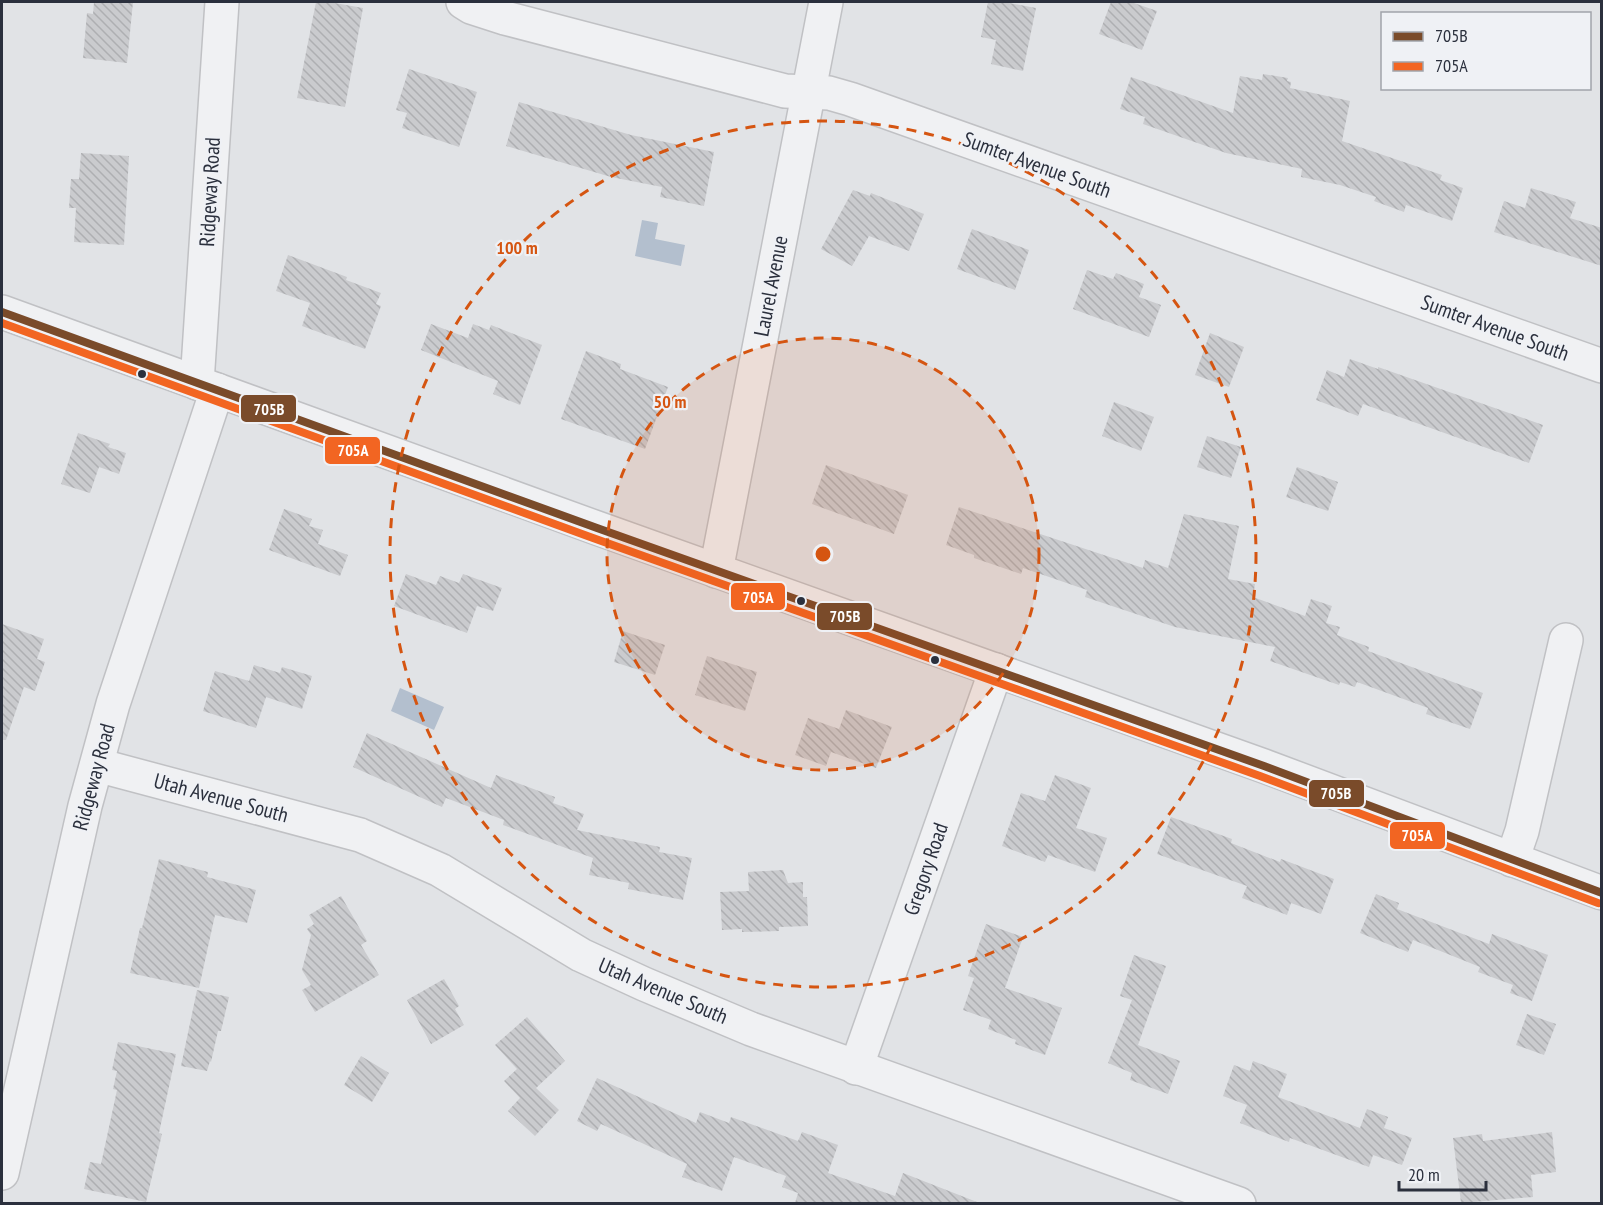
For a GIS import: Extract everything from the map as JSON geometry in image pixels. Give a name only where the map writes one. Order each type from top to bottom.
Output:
[{"type":"street","name":"Ridgeway Road","points":[[2,1173],[82,817],[207,386],[222,2]]},
{"type":"street","name":"Sumter Avenue South","points":[[462,2],[471,7],[528,24],[785,91],[829,93],[850,99],[1602,366]]},
{"type":"street","name":"Laurel Avenue","points":[[716,571],[826,2]]},
{"type":"street","points":[[2,312],[1385,811],[1602,893]]},
{"type":"street","points":[[1512,860],[1522,831],[1566,640]]},
{"type":"street","name":"Gregory Road","points":[[856,1068],[996,670]]},
{"type":"street","name":"Utah Avenue South","points":[[97,765],[360,835],[440,870],[580,956],[751,1029],[1239,1203]]},
{"type":"water","points":[[642,220],[658,223],[655,239],[685,245],[681,266],[635,256]]},
{"type":"water","points":[[400,688],[444,707],[434,730],[391,711]]},
{"type":"building","points":[[94,2],[133,2],[127,63],[83,58],[87,13],[93,14]]},
{"type":"building","points":[[316,2],[363,8],[345,107],[297,98]]},
{"type":"building","points":[[988,2],[1004,2],[1036,8],[1023,71],[991,64],[996,40],[981,37]]},
{"type":"building","points":[[1111,2],[1131,2],[1157,11],[1142,50],[1099,34]]},
{"type":"building","points":[[409,69],[477,92],[459,147],[402,128],[407,113],[396,110]]},
{"type":"building","points":[[1263,74],[1288,78],[1287,81],[1291,82],[1290,88],[1350,101],[1342,141],[1442,175],[1440,180],[1463,188],[1452,221],[1406,205],[1404,212],[1374,201],[1376,197],[1340,185],[1301,177],[1302,169],[1226,153],[1143,124],[1145,117],[1120,109],[1131,77],[1233,113],[1240,76],[1262,80]]},
{"type":"building","points":[[519,102],[631,135],[714,152],[704,206],[660,197],[662,187],[611,177],[506,146]]},
{"type":"building","points":[[81,153],[129,156],[124,245],[74,242],[76,208],[69,208],[71,179],[79,179]]},
{"type":"building","points":[[1531,188],[1576,202],[1570,218],[1602,228],[1602,266],[1494,232],[1504,201],[1525,208]]},
{"type":"building","points":[[853,190],[870,196],[871,193],[924,214],[909,251],[869,236],[852,266],[821,249]]},
{"type":"building","points":[[972,229],[1029,250],[1015,290],[957,269]]},
{"type":"building","points":[[288,255],[347,277],[346,280],[381,293],[376,304],[381,306],[365,349],[302,326],[310,303],[276,291]]},
{"type":"building","points":[[1087,270],[1113,279],[1116,273],[1144,284],[1139,297],[1161,305],[1149,337],[1073,309]]},
{"type":"building","points":[[431,324],[468,338],[473,324],[489,330],[491,325],[542,345],[520,405],[493,394],[498,381],[421,350]]},
{"type":"building","points":[[1210,333],[1244,347],[1229,387],[1195,375]]},
{"type":"building","points":[[586,351],[621,364],[620,369],[668,387],[645,449],[561,419]]},
{"type":"building","points":[[1350,359],[1543,425],[1529,463],[1363,404],[1358,416],[1316,400],[1327,370],[1344,377]]},
{"type":"building","points":[[1114,402],[1154,417],[1141,451],[1102,436]]},
{"type":"building","points":[[78,433],[110,444],[108,447],[126,453],[119,474],[99,467],[90,493],[61,484]]},
{"type":"building","points":[[1207,436],[1241,447],[1231,478],[1197,467]]},
{"type":"building","points":[[826,465],[908,495],[894,534],[812,504]]},
{"type":"building","points":[[1297,467],[1338,482],[1328,511],[1286,497]]},
{"type":"building","points":[[959,507],[1143,568],[1145,560],[1168,568],[1184,514],[1239,526],[1228,579],[1255,584],[1253,597],[1305,616],[1311,599],[1332,606],[1326,623],[1340,627],[1337,635],[1369,647],[1368,651],[1483,693],[1470,729],[1426,714],[1428,708],[1357,682],[1355,687],[1340,682],[1339,685],[1270,661],[1275,647],[1175,627],[1085,597],[1087,590],[1023,568],[1021,574],[974,558],[974,555],[946,545]]},
{"type":"building","points":[[284,509],[312,519],[309,526],[323,530],[318,544],[348,555],[340,576],[269,550]]},
{"type":"building","points":[[406,574],[436,585],[440,576],[459,583],[463,574],[502,588],[493,611],[477,606],[467,633],[394,606]]},
{"type":"building","points":[[2,624],[44,639],[37,659],[45,662],[35,691],[24,687],[6,740],[2,740]]},
{"type":"building","points":[[623,631],[665,645],[655,675],[614,662]]},
{"type":"building","points":[[707,656],[757,672],[745,711],[695,695]]},
{"type":"building","points":[[254,665],[280,673],[282,667],[312,676],[302,709],[266,697],[256,728],[203,711],[215,671],[249,681]]},
{"type":"building","points":[[846,710],[892,727],[876,768],[831,752],[826,766],[795,755],[808,718],[839,729]]},
{"type":"building","points":[[367,733],[491,788],[496,775],[555,797],[553,803],[584,814],[577,830],[660,847],[659,852],[692,858],[683,900],[628,889],[629,883],[589,875],[593,858],[503,825],[504,820],[446,798],[442,807],[353,767]]},
{"type":"building","points":[[1055,775],[1091,788],[1076,828],[1107,838],[1095,872],[1048,855],[1045,862],[1002,846],[1021,793],[1045,801]]},
{"type":"building","points":[[1171,817],[1232,839],[1231,843],[1280,862],[1281,859],[1334,879],[1321,914],[1291,903],[1287,915],[1242,898],[1247,886],[1157,854]]},
{"type":"building","points":[[159,859],[208,872],[207,877],[256,890],[247,923],[215,915],[199,988],[130,973]]},
{"type":"building","points":[[783,870],[788,883],[803,882],[803,897],[807,897],[808,926],[779,927],[779,931],[722,930],[720,892],[749,891],[748,872]]},
{"type":"building","points":[[1376,894],[1399,903],[1397,909],[1489,944],[1492,934],[1548,955],[1532,1001],[1510,993],[1513,985],[1478,972],[1480,967],[1413,940],[1408,952],[1360,933]]},
{"type":"building","points":[[341,896],[367,941],[361,945],[379,975],[315,1012],[302,990],[311,985],[302,970],[311,935],[307,929],[314,924],[309,915]]},
{"type":"building","points":[[986,924],[1023,937],[1005,988],[1062,1008],[1045,1055],[1015,1044],[1016,1040],[988,1029],[991,1020],[963,1010],[974,978],[968,976]]},
{"type":"building","points":[[1134,955],[1166,966],[1138,1045],[1180,1061],[1168,1094],[1130,1080],[1132,1073],[1108,1063],[1132,1000],[1120,996]]},
{"type":"building","points":[[444,979],[459,1006],[455,1009],[464,1025],[431,1044],[407,1000]]},
{"type":"building","points":[[197,990],[229,997],[221,1031],[218,1031],[207,1071],[181,1066]]},
{"type":"building","points":[[1527,1014],[1556,1024],[1544,1055],[1516,1045]]},
{"type":"building","points":[[527,1017],[565,1061],[536,1088],[559,1110],[535,1136],[508,1111],[520,1098],[504,1081],[517,1069],[495,1045]]},
{"type":"building","points":[[118,1042],[176,1054],[159,1133],[162,1134],[146,1202],[84,1189],[90,1162],[101,1164],[117,1090],[113,1089],[117,1071],[112,1070]]},
{"type":"building","points":[[361,1056],[389,1073],[372,1102],[344,1085]]},
{"type":"building","points":[[1253,1061],[1287,1074],[1278,1097],[1360,1128],[1367,1109],[1388,1117],[1384,1128],[1412,1138],[1402,1165],[1373,1155],[1369,1167],[1290,1138],[1289,1142],[1240,1123],[1247,1105],[1223,1096],[1234,1065],[1250,1071]]},
{"type":"building","points":[[597,1078],[696,1123],[700,1112],[729,1123],[731,1117],[798,1141],[802,1132],[838,1145],[828,1173],[895,1196],[903,1173],[977,1203],[795,1203],[798,1193],[782,1187],[786,1176],[734,1157],[722,1191],[682,1177],[687,1164],[601,1124],[597,1131],[577,1121]]},
{"type":"building","points":[[1552,1132],[1556,1172],[1531,1175],[1533,1197],[1461,1203],[1453,1138],[1482,1134],[1483,1141]]},
{"type":"transit line","name":"705B","points":[[2,312],[597,528],[1264,766],[1602,893]]},
{"type":"transit line","name":"705A","points":[[2,323],[593,538],[1260,776],[1598,903]]}]
